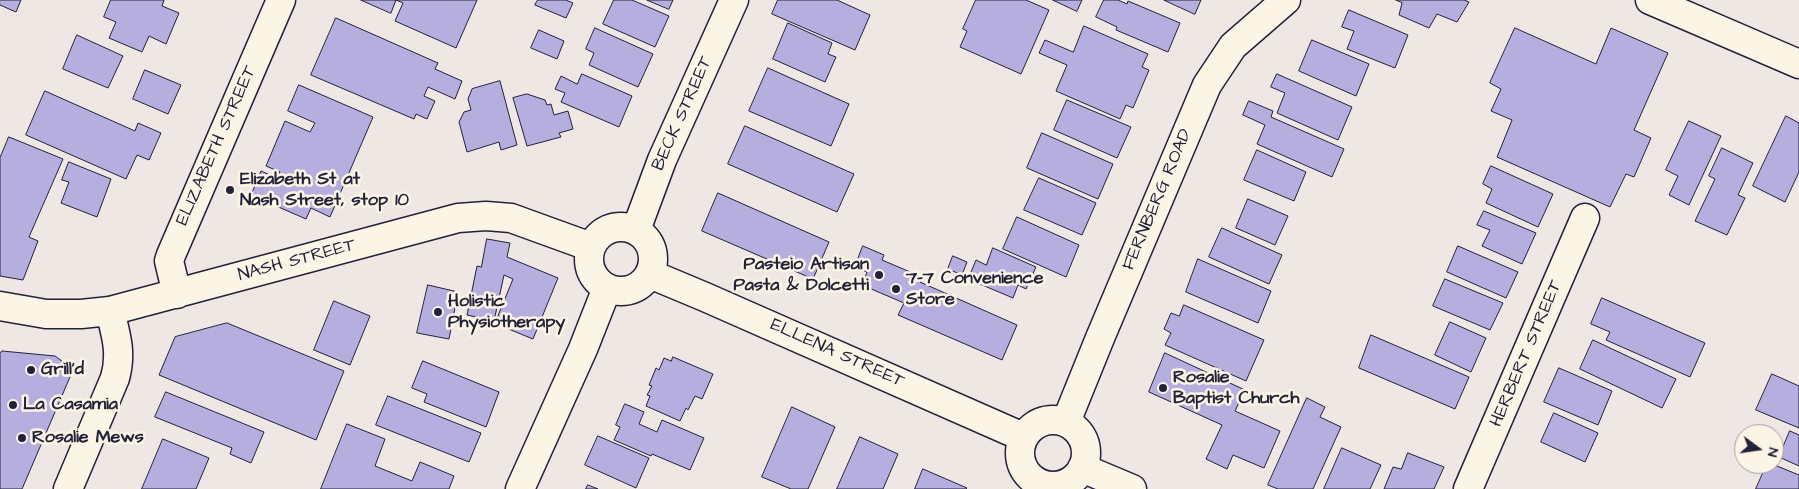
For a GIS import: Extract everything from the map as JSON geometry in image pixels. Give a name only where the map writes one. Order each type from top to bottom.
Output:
[{"type":"street","name":"ELIZABETH STREET","points":[[177,294],[169,261],[170,255],[281,0]]},
{"type":"street","name":"BECK STREET","points":[[636,230],[662,160],[734,0]]},
{"type":"street","name":"FERNBERG ROAD","points":[[1066,422],[1207,85],[1233,46],[1286,0]]},
{"type":"street","points":[[1650,0],[1799,64]]},
{"type":"street","name":"NASH STREET","points":[[0,306],[46,314],[81,314],[110,311],[458,218],[486,216],[511,218],[591,247]]},
{"type":"street","name":"HERBERT STREET","points":[[1468,489],[1585,218]]},
{"type":"street","points":[[615,227],[626,227],[636,230],[644,236],[652,249],[653,264],[650,274],[644,283],[626,292],[616,292],[606,288],[593,275],[589,257],[591,247],[605,231],[615,227]]},
{"type":"street","name":"ELLENA STREET","points":[[650,274],[714,300],[1023,437]]},
{"type":"street","points":[[520,489],[583,349],[606,288]]},
{"type":"street","points":[[68,489],[115,378],[119,363],[119,349],[110,311]]},
{"type":"street","points":[[1047,420],[1066,422],[1075,428],[1082,437],[1086,447],[1086,458],[1082,468],[1068,482],[1058,486],[1038,486],[1023,468],[1020,458],[1020,447],[1023,437],[1038,423],[1047,420]]},
{"type":"street","points":[[1082,468],[1132,489]]},
{"type":"building","points":[[0,0],[21,0],[16,12],[0,5]]},
{"type":"building","points":[[111,0],[164,0],[162,6],[179,13],[166,44],[149,36],[142,52],[109,38],[116,22],[104,17]]},
{"type":"building","points":[[361,0],[396,0],[391,13]]},
{"type":"building","points":[[396,0],[477,0],[456,48],[395,21],[403,3]]},
{"type":"building","points":[[538,0],[566,0],[573,3],[566,18],[535,5]]},
{"type":"building","points":[[614,0],[632,0],[669,16],[655,47],[603,24]]},
{"type":"building","points":[[647,0],[673,0],[669,9]]},
{"type":"building","points":[[778,0],[837,0],[870,15],[855,50],[772,14]]},
{"type":"building","points":[[976,0],[1026,0],[1049,10],[1021,74],[960,47],[967,31],[963,29]]},
{"type":"building","points":[[1053,0],[1082,0],[1077,11]]},
{"type":"building","points":[[1104,0],[1118,0],[1127,4],[1128,1],[1180,23],[1168,52],[1116,30],[1117,27],[1096,17]]},
{"type":"building","points":[[1164,0],[1201,0],[1195,14]]},
{"type":"building","points":[[1396,0],[1464,0],[1469,2],[1457,22],[1437,14],[1429,28],[1399,15],[1402,3]]},
{"type":"building","points":[[1349,10],[1408,35],[1395,68],[1347,49],[1354,31],[1342,27]]},
{"type":"building","points":[[336,18],[438,63],[435,69],[462,81],[455,99],[428,87],[424,96],[435,101],[427,119],[416,114],[414,119],[311,75]]},
{"type":"building","points":[[788,23],[832,43],[828,54],[836,57],[825,82],[773,59]]},
{"type":"building","points":[[1084,26],[1148,54],[1142,67],[1149,70],[1133,108],[1126,105],[1120,119],[1056,91],[1067,65],[1039,53],[1045,40],[1073,52]]},
{"type":"building","points":[[595,28],[653,54],[638,87],[589,65],[594,53],[586,49]]},
{"type":"building","points":[[1515,28],[1596,64],[1611,28],[1668,53],[1634,130],[1651,138],[1634,177],[1626,174],[1610,207],[1497,157],[1512,120],[1491,111],[1501,89],[1490,83]]},
{"type":"building","points":[[539,30],[564,41],[557,59],[531,48]]},
{"type":"building","points":[[77,35],[123,56],[108,88],[63,69]]},
{"type":"building","points":[[1312,40],[1369,64],[1356,96],[1299,71]]},
{"type":"building","points":[[768,68],[849,104],[831,146],[749,111]]},
{"type":"building","points":[[145,70],[181,85],[168,114],[133,99]]},
{"type":"building","points":[[582,74],[632,96],[619,127],[561,102],[565,93],[555,89],[561,76],[577,84]]},
{"type":"building","points":[[1277,74],[1352,107],[1338,140],[1277,113],[1285,93],[1271,87]]},
{"type":"building","points":[[500,81],[517,145],[501,150],[499,142],[467,152],[459,122],[464,112],[471,110],[468,99],[472,89]]},
{"type":"building","points":[[299,85],[373,117],[330,217],[311,208],[306,219],[251,195],[261,171],[277,178],[280,172],[266,166],[285,121],[310,132],[315,123],[288,111]]},
{"type":"building","points":[[45,91],[135,131],[138,123],[161,133],[149,160],[137,155],[126,179],[26,135]]},
{"type":"building","points":[[527,94],[545,100],[547,105],[551,104],[554,115],[568,111],[573,129],[559,133],[561,137],[527,146],[513,98]]},
{"type":"building","points":[[1067,100],[1131,127],[1117,158],[1054,130]]},
{"type":"building","points":[[1249,101],[1273,111],[1271,117],[1344,149],[1332,177],[1257,144],[1265,125],[1243,115]]},
{"type":"building","points":[[1786,116],[1799,123],[1799,172],[1785,202],[1753,186]]},
{"type":"building","points":[[1689,121],[1721,136],[1689,205],[1669,195],[1678,176],[1666,170]]},
{"type":"building","points":[[745,126],[854,174],[837,212],[728,164]]},
{"type":"building","points":[[1042,133],[1113,164],[1098,199],[1027,168]]},
{"type":"building","points":[[9,137],[63,159],[29,237],[38,241],[23,280],[0,276],[0,158]]},
{"type":"building","points":[[1722,148],[1753,163],[1738,195],[1745,198],[1727,235],[1695,221],[1715,179],[1709,176]]},
{"type":"building","points":[[1257,150],[1306,172],[1294,201],[1244,180]]},
{"type":"building","points":[[69,162],[111,179],[97,217],[61,203],[69,182],[62,180]]},
{"type":"building","points":[[1491,166],[1553,194],[1538,227],[1486,203],[1492,189],[1483,184]]},
{"type":"building","points":[[1039,178],[1096,203],[1082,235],[1024,210]]},
{"type":"building","points":[[718,193],[829,242],[813,279],[702,231]]},
{"type":"building","points":[[1248,199],[1288,216],[1275,245],[1236,228]]},
{"type":"building","points":[[1484,211],[1536,233],[1522,264],[1482,246],[1490,230],[1477,225]]},
{"type":"building","points":[[1017,217],[1079,245],[1066,277],[1003,249]]},
{"type":"building","points":[[1222,228],[1282,255],[1269,284],[1209,257]]},
{"type":"building","points":[[487,239],[510,243],[507,257],[558,278],[533,339],[506,328],[508,323],[497,318],[513,279],[504,275],[494,321],[467,315],[477,266],[481,267]]},
{"type":"building","points":[[863,246],[884,255],[882,260],[922,277],[920,282],[1017,325],[1002,360],[898,315],[904,303],[862,285],[867,272],[855,267]]},
{"type":"building","points":[[1458,246],[1518,272],[1506,298],[1447,272]]},
{"type":"building","points":[[993,248],[1036,267],[1026,289],[1018,285],[1013,298],[968,279],[976,260],[986,265]]},
{"type":"building","points":[[953,256],[967,262],[962,275],[948,269]]},
{"type":"building","points":[[1198,259],[1271,291],[1258,323],[1186,292]]},
{"type":"building","points":[[1445,279],[1503,303],[1490,330],[1433,306]]},
{"type":"building","name":"Holistic Physiotherapy","points":[[428,285],[458,292],[449,339],[417,333]]},
{"type":"building","points":[[1602,298],[1705,343],[1690,377],[1606,340],[1610,332],[1591,324]]},
{"type":"building","points":[[334,301],[370,316],[350,365],[314,350]]},
{"type":"building","points":[[1184,305],[1264,340],[1246,381],[1165,345],[1171,333],[1164,329],[1171,313],[1179,316]]},
{"type":"building","points":[[1450,322],[1486,338],[1471,372],[1435,355]]},
{"type":"building","points":[[227,323],[344,371],[316,440],[159,375],[175,337]]},
{"type":"building","points":[[1371,335],[1469,377],[1455,409],[1359,368]]},
{"type":"building","points":[[1593,340],[1676,379],[1662,408],[1580,369]]},
{"type":"building","name":"Rosalie Mews","points":[[2,351],[55,356],[66,364],[70,377],[22,489],[0,489],[0,354]]},
{"type":"building","points":[[1165,353],[1245,390],[1235,411],[1280,431],[1264,468],[1233,455],[1227,469],[1206,459],[1222,425],[1149,392]]},
{"type":"building","points":[[673,357],[713,374],[702,399],[695,396],[688,410],[686,408],[680,421],[646,406],[650,396],[647,395],[652,386],[649,385],[656,368],[659,370],[664,358],[671,361]]},
{"type":"building","points":[[423,361],[499,392],[486,427],[424,402],[427,394],[412,388]]},
{"type":"building","points":[[1559,368],[1612,391],[1598,425],[1544,402]]},
{"type":"building","points":[[1772,374],[1799,386],[1799,428],[1756,410]]},
{"type":"building","points":[[166,392],[264,432],[251,463],[230,454],[232,448],[155,417]]},
{"type":"building","points":[[388,396],[481,433],[469,462],[376,425]]},
{"type":"building","points":[[1307,398],[1325,407],[1320,417],[1341,427],[1313,489],[1278,489],[1268,485]]},
{"type":"building","points":[[625,404],[644,412],[639,424],[657,432],[662,420],[704,438],[690,470],[614,440],[620,427],[616,425]]},
{"type":"building","points":[[792,407],[835,427],[808,489],[791,489],[762,477]]},
{"type":"building","points":[[1554,413],[1598,433],[1585,462],[1541,442]]},
{"type":"building","points":[[347,424],[385,439],[375,466],[412,481],[420,462],[454,476],[449,489],[321,489]]},
{"type":"building","points":[[1790,431],[1799,435],[1799,466],[1784,459],[1784,445]]},
{"type":"building","points":[[598,436],[649,458],[636,488],[585,465]]},
{"type":"building","points":[[860,437],[898,454],[883,489],[837,489]]},
{"type":"building","points":[[163,439],[209,458],[196,489],[142,489]]},
{"type":"building","points":[[1342,448],[1381,465],[1370,489],[1324,489]]},
{"type":"building","points":[[1408,453],[1444,467],[1434,489],[1384,489],[1393,467],[1401,469]]},
{"type":"building","points":[[923,469],[967,488],[915,489]]},
{"type":"building","points":[[1784,469],[1799,475],[1799,489],[1756,489],[1763,474],[1784,474]]},
{"type":"building","points":[[588,485],[598,489],[586,489]]},
{"type":"place","name":"Elizabeth St at Nash Street, stop 10","points":[[230,190]]},
{"type":"place","name":"Pasteio Artisan Pasta & Dolcetti","points":[[879,275]]},
{"type":"place","name":"7-7 Convenience Store","points":[[896,289]]},
{"type":"place","name":"Holistic Physiotherapy","points":[[438,312]]},
{"type":"place","name":"Grill'd","points":[[31,370]]},
{"type":"place","name":"Rosalie Baptist Church","points":[[1163,388]]},
{"type":"place","name":"La Casamia","points":[[13,405]]},
{"type":"place","name":"Rosalie Mews","points":[[22,438]]}]
